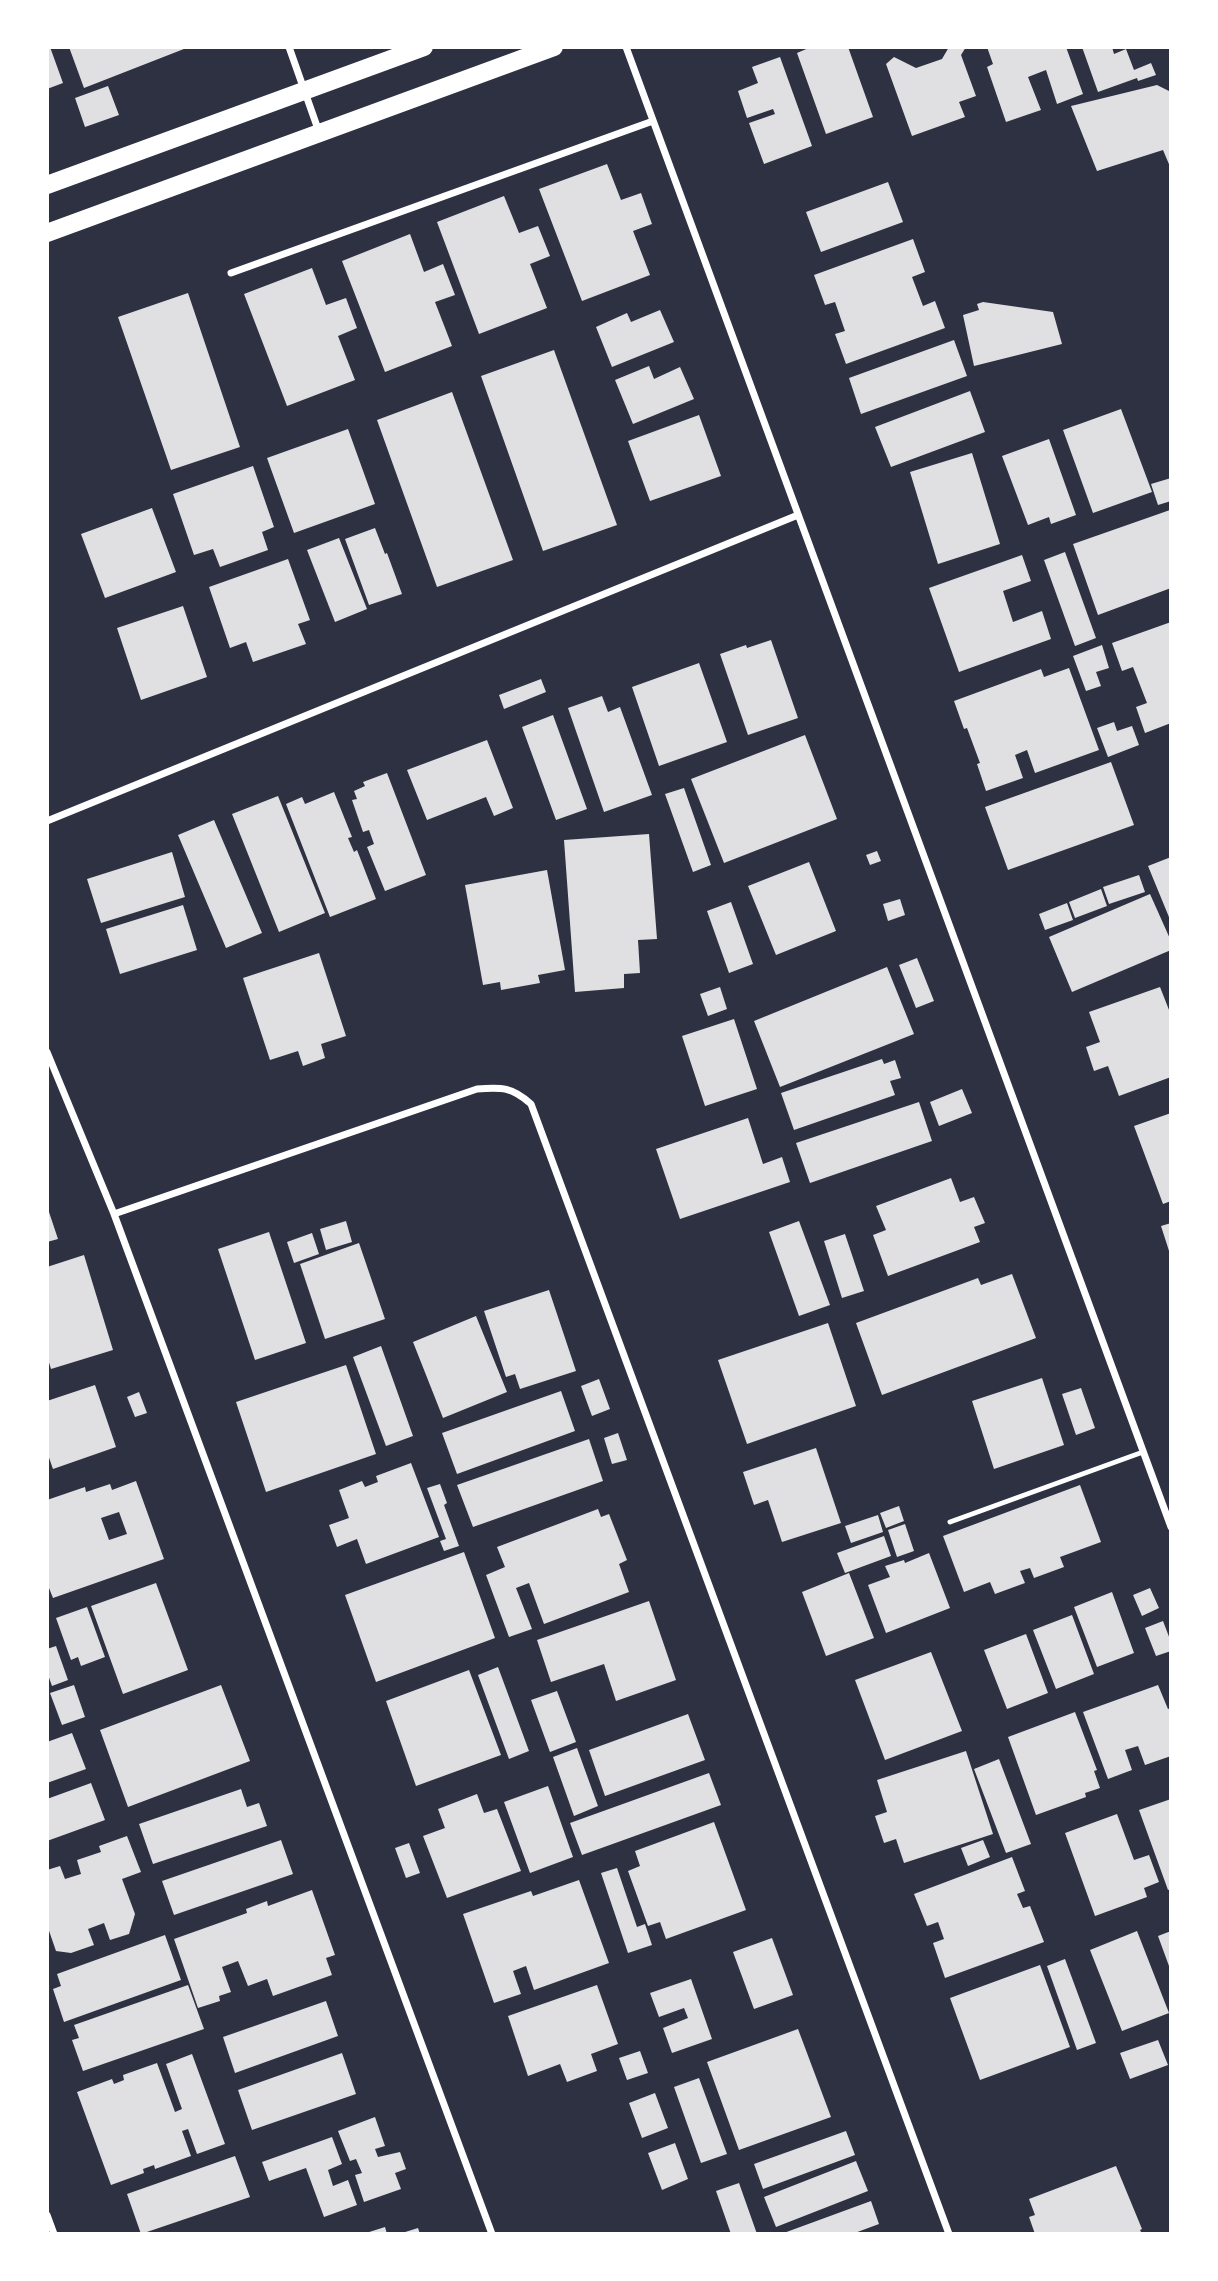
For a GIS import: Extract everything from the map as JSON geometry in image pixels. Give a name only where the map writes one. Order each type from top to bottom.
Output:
[{"type":"main road","points":[[47,185],[424,47]]},
{"type":"main road","points":[[47,233],[554,47]]},
{"type":"street","points":[[289,47],[319,133]]},
{"type":"street","points":[[626,47],[1171,1527]]},
{"type":"street","points":[[231,273],[653,121]]},
{"type":"street","points":[[47,821],[798,515]]},
{"type":"street","points":[[47,1052],[114,1214],[492,2234]]},
{"type":"street","points":[[114,1214],[477,1089],[498,1087],[517,1091],[531,1104],[949,2234]]},
{"type":"street","points":[[47,2215],[54,2234]]},
{"type":"lane","points":[[950,1522],[1143,1452]]},
{"type":"building","points":[[47,47],[50,47],[63,83],[47,89]]},
{"type":"building","points":[[69,47],[189,47],[84,88]]},
{"type":"building","points":[[811,47],[848,47],[873,117],[826,134],[797,53]]},
{"type":"building","points":[[949,47],[966,47],[961,55],[976,96],[959,102],[965,117],[912,136],[886,64],[894,57],[916,68],[942,59]]},
{"type":"building","points":[[987,47],[1066,47],[1083,94],[1057,104],[1046,70],[1028,77],[1041,110],[1006,122],[987,67],[993,64]]},
{"type":"building","points":[[1082,47],[1112,47],[1114,54],[1126,49],[1134,70],[1151,63],[1156,75],[1138,81],[1137,78],[1098,92]]},
{"type":"building","points":[[780,57],[812,146],[764,164],[749,123],[775,114],[773,109],[747,118],[738,91],[758,83],[752,67]]},
{"type":"building","points":[[1157,85],[1171,92],[1171,169],[1163,150],[1097,171],[1071,106]]},
{"type":"building","points":[[108,86],[119,115],[85,127],[75,98]]},
{"type":"building","points":[[607,164],[621,200],[641,193],[652,224],[633,231],[650,275],[582,301],[539,189]]},
{"type":"building","points":[[888,182],[903,222],[821,252],[806,212]]},
{"type":"building","points":[[504,196],[519,233],[538,226],[550,256],[530,264],[547,308],[479,334],[437,222]]},
{"type":"building","points":[[410,234],[424,272],[443,264],[455,295],[435,302],[452,346],[385,372],[342,261]]},
{"type":"building","points":[[913,239],[925,272],[912,277],[923,306],[935,301],[945,328],[846,364],[835,334],[845,331],[835,302],[825,305],[814,275]]},
{"type":"building","points":[[312,268],[326,305],[346,298],[357,328],[338,336],[355,380],[287,406],[244,294]]},
{"type":"building","points":[[188,293],[240,447],[171,470],[118,317]]},
{"type":"building","points":[[983,302],[1053,312],[1062,344],[974,366],[963,315],[979,310],[977,304]]},
{"type":"building","points":[[660,310],[674,342],[612,367],[596,327],[627,313],[631,322]]},
{"type":"building","points":[[954,340],[967,376],[861,414],[849,378]]},
{"type":"building","points":[[554,350],[617,525],[543,551],[481,376]]},
{"type":"building","points":[[649,366],[654,379],[680,367],[694,399],[633,424],[615,380]]},
{"type":"building","points":[[970,391],[985,432],[891,467],[875,427]]},
{"type":"building","points":[[452,392],[513,560],[437,587],[377,420]]},
{"type":"building","points":[[1121,409],[1152,492],[1093,513],[1063,430]]},
{"type":"building","points":[[699,415],[721,476],[650,501],[628,441]]},
{"type":"building","points":[[348,429],[375,504],[294,533],[267,458]]},
{"type":"building","points":[[1049,439],[1076,515],[1051,524],[1049,517],[1028,525],[1002,456]]},
{"type":"building","points":[[972,453],[1000,544],[938,564],[910,472]]},
{"type":"building","points":[[253,466],[274,527],[262,532],[268,550],[220,567],[213,549],[194,555],[173,494]]},
{"type":"building","points":[[1171,478],[1171,501],[1158,505],[1151,484]]},
{"type":"building","points":[[152,508],[176,572],[105,598],[81,534]]},
{"type":"building","points":[[1170,510],[1171,588],[1098,615],[1073,544]]},
{"type":"building","points":[[375,528],[402,594],[369,605],[345,539]]},
{"type":"building","points":[[339,538],[367,609],[335,622],[307,550]]},
{"type":"building","points":[[1065,552],[1096,638],[1075,646],[1044,560]]},
{"type":"building","points":[[1022,555],[1031,581],[1003,591],[1013,622],[1042,611],[1051,639],[959,672],[929,588]]},
{"type":"building","points":[[288,559],[310,620],[298,624],[306,644],[253,662],[246,642],[230,648],[209,587]]},
{"type":"building","points":[[183,606],[207,677],[141,700],[117,628]]},
{"type":"building","points":[[1171,622],[1171,723],[1145,733],[1136,707],[1147,703],[1133,667],[1122,671],[1112,643]]},
{"type":"building","points":[[771,640],[798,718],[748,735],[720,654]]},
{"type":"building","points":[[1102,645],[1109,668],[1096,672],[1101,686],[1086,691],[1073,656]]},
{"type":"building","points":[[699,663],[727,742],[659,766],[632,687]]},
{"type":"building","points":[[1069,668],[1099,750],[1035,773],[1027,750],[1015,755],[1023,778],[986,791],[977,764],[980,763],[954,701],[1041,669],[1044,677]]},
{"type":"building","points":[[541,679],[546,692],[504,709],[499,695]]},
{"type":"building","points":[[602,696],[608,712],[620,707],[652,795],[604,812],[568,708]]},
{"type":"building","points":[[553,715],[587,809],[556,820],[522,727]]},
{"type":"building","points":[[1114,722],[1117,731],[1132,726],[1139,745],[1108,757],[1097,728]]},
{"type":"building","points":[[805,735],[837,819],[724,863],[691,779]]},
{"type":"building","points":[[487,740],[513,808],[494,816],[486,797],[427,820],[407,770]]},
{"type":"building","points":[[1111,762],[1134,825],[1008,870],[985,807]]},
{"type":"building","points":[[387,773],[426,875],[385,891],[367,847],[374,844],[369,830],[363,832],[352,800],[357,799],[354,791],[365,786],[363,782]]},
{"type":"building","points":[[684,788],[711,865],[693,872],[665,794]]},
{"type":"building","points":[[334,792],[352,837],[348,838],[354,852],[357,850],[376,899],[330,917],[286,804],[302,797],[305,804]]},
{"type":"building","points":[[278,796],[325,913],[279,932],[232,814]]},
{"type":"building","points":[[214,820],[262,933],[226,948],[178,835]]},
{"type":"building","points":[[649,834],[657,939],[638,940],[640,973],[624,974],[624,988],[575,992],[564,840]]},
{"type":"building","points":[[877,851],[881,861],[870,865],[866,855]]},
{"type":"building","points":[[172,852],[185,897],[101,923],[87,879]]},
{"type":"building","points":[[1171,857],[1171,922],[1148,866]]},
{"type":"building","points":[[809,862],[836,931],[776,955],[748,886]]},
{"type":"building","points":[[547,870],[565,970],[538,975],[540,983],[501,990],[500,982],[483,985],[465,885]]},
{"type":"building","points":[[1139,875],[1145,892],[1109,904],[1103,887]]},
{"type":"building","points":[[1101,889],[1107,906],[1075,918],[1069,902]]},
{"type":"building","points":[[1150,894],[1171,941],[1171,950],[1072,992],[1049,937]]},
{"type":"building","points":[[900,899],[905,915],[888,921],[883,904]]},
{"type":"building","points":[[731,902],[753,964],[729,973],[707,911]]},
{"type":"building","points":[[1067,903],[1073,920],[1045,930],[1039,914]]},
{"type":"building","points":[[183,905],[197,950],[120,974],[106,929]]},
{"type":"building","points":[[319,953],[346,1036],[321,1044],[325,1058],[303,1066],[298,1051],[270,1060],[243,978]]},
{"type":"building","points":[[917,958],[934,1001],[916,1008],[899,965]]},
{"type":"building","points":[[887,967],[914,1034],[780,1087],[754,1021]]},
{"type":"building","points":[[720,987],[727,1009],[708,1016],[700,994]]},
{"type":"building","points":[[1160,987],[1171,1015],[1171,1077],[1119,1096],[1108,1066],[1094,1071],[1086,1047],[1100,1042],[1089,1012]]},
{"type":"building","points":[[734,1019],[757,1089],[705,1106],[682,1036]]},
{"type":"building","points":[[882,1059],[884,1064],[895,1060],[901,1078],[890,1081],[895,1095],[794,1130],[781,1093]]},
{"type":"building","points":[[962,1089],[972,1113],[939,1126],[930,1102]]},
{"type":"building","points":[[919,1102],[932,1141],[810,1183],[796,1143]]},
{"type":"building","points":[[1171,1113],[1171,1201],[1163,1204],[1134,1126]]},
{"type":"building","points":[[748,1118],[763,1164],[782,1157],[790,1182],[680,1219],[656,1149]]},
{"type":"building","points":[[951,1178],[960,1202],[974,1197],[985,1223],[974,1227],[980,1242],[888,1276],[873,1235],[886,1230],[876,1206]]},
{"type":"building","points":[[47,1206],[58,1239],[47,1242]]},
{"type":"building","points":[[346,1221],[352,1242],[326,1250],[320,1229]]},
{"type":"building","points":[[799,1221],[830,1305],[799,1316],[769,1232]]},
{"type":"building","points":[[1171,1223],[1171,1254],[1170,1254],[1161,1226]]},
{"type":"building","points":[[269,1232],[306,1343],[255,1360],[218,1249]]},
{"type":"building","points":[[312,1233],[319,1254],[294,1263],[287,1242]]},
{"type":"building","points":[[845,1234],[864,1291],[842,1298],[824,1241]]},
{"type":"building","points":[[359,1243],[385,1319],[325,1339],[300,1264]]},
{"type":"building","points":[[84,1255],[113,1350],[51,1369],[47,1356],[47,1267]]},
{"type":"building","points":[[1012,1274],[1036,1338],[882,1395],[856,1323],[978,1278],[981,1285]]},
{"type":"building","points":[[549,1290],[576,1371],[520,1389],[515,1374],[506,1377],[484,1311]]},
{"type":"building","points":[[476,1316],[507,1392],[443,1418],[413,1342]]},
{"type":"building","points":[[828,1323],[856,1406],[747,1444],[718,1360]]},
{"type":"building","points":[[381,1346],[413,1436],[386,1446],[353,1357]]},
{"type":"building","points":[[346,1365],[376,1454],[266,1492],[236,1402]]},
{"type":"building","points":[[1042,1378],[1064,1445],[994,1469],[972,1401]]},
{"type":"building","points":[[599,1379],[610,1409],[592,1416],[581,1386]]},
{"type":"building","points":[[95,1385],[116,1447],[53,1469],[47,1452],[47,1401]]},
{"type":"building","points":[[1081,1388],[1095,1428],[1076,1435],[1062,1394]]},
{"type":"building","points":[[561,1391],[575,1431],[457,1474],[442,1433]]},
{"type":"building","points":[[139,1392],[147,1413],[135,1417],[127,1397]]},
{"type":"building","points":[[618,1433],[627,1460],[612,1464],[604,1438]]},
{"type":"building","points":[[589,1439],[603,1481],[473,1527],[457,1485]]},
{"type":"building","points":[[816,1448],[841,1523],[782,1542],[768,1500],[754,1505],[743,1472]]},
{"type":"building","points":[[411,1463],[439,1537],[366,1564],[357,1539],[337,1547],[329,1525],[349,1518],[339,1490],[362,1481],[365,1487],[378,1482],[376,1476]]},
{"type":"building","points":[[136,1481],[164,1559],[53,1598],[47,1583],[47,1500],[85,1487],[86,1492],[110,1484],[112,1490]],"holes":[[[119,1512],[127,1534],[109,1540],[101,1518]]]},
{"type":"building","points":[[440,1484],[447,1503],[444,1505],[459,1546],[444,1551],[440,1541],[446,1539],[427,1488]]},
{"type":"building","points":[[1080,1485],[1101,1542],[1060,1557],[1064,1567],[1034,1578],[1030,1568],[1020,1571],[1025,1583],[995,1594],[990,1582],[964,1592],[943,1536]]},
{"type":"building","points":[[899,1506],[904,1521],[886,1528],[880,1513]]},
{"type":"building","points":[[598,1509],[601,1517],[609,1514],[627,1560],[619,1564],[629,1592],[544,1624],[529,1583],[516,1588],[532,1629],[509,1637],[486,1575],[505,1567],[497,1547]]},
{"type":"building","points":[[878,1515],[883,1532],[851,1543],[845,1526]]},
{"type":"building","points":[[905,1524],[914,1551],[897,1557],[888,1530]]},
{"type":"building","points":[[884,1536],[891,1556],[845,1573],[837,1553]]},
{"type":"building","points":[[464,1552],[495,1638],[376,1682],[345,1595]]},
{"type":"building","points":[[929,1553],[950,1608],[886,1633],[868,1585],[890,1577],[885,1566],[904,1560],[905,1563]]},
{"type":"building","points":[[849,1573],[874,1638],[826,1656],[802,1592]]},
{"type":"building","points":[[156,1583],[188,1670],[123,1694],[91,1606]]},
{"type":"building","points":[[1150,1588],[1159,1608],[1142,1616],[1133,1595]]},
{"type":"building","points":[[1112,1592],[1134,1653],[1097,1667],[1074,1607]]},
{"type":"building","points":[[649,1601],[676,1680],[616,1701],[604,1664],[551,1682],[537,1640]]},
{"type":"building","points":[[87,1607],[105,1657],[81,1666],[78,1657],[71,1660],[56,1618]]},
{"type":"building","points":[[1072,1615],[1094,1674],[1056,1689],[1033,1630]]},
{"type":"building","points":[[1163,1621],[1171,1642],[1171,1651],[1156,1656],[1145,1628]]},
{"type":"building","points":[[1026,1634],[1048,1693],[1007,1709],[984,1650]]},
{"type":"building","points":[[56,1646],[68,1680],[52,1686],[47,1672],[47,1649]]},
{"type":"building","points":[[931,1652],[962,1731],[885,1760],[855,1680]]},
{"type":"building","points":[[498,1667],[529,1751],[509,1759],[478,1675]]},
{"type":"building","points":[[469,1670],[501,1755],[416,1786],[386,1701]]},
{"type":"building","points":[[74,1685],[85,1717],[62,1725],[50,1693]]},
{"type":"building","points":[[221,1685],[250,1761],[128,1807],[100,1730]]},
{"type":"building","points":[[1158,1685],[1168,1709],[1171,1708],[1171,1756],[1145,1765],[1138,1746],[1125,1750],[1132,1770],[1108,1779],[1083,1712]]},
{"type":"building","points":[[557,1691],[576,1742],[550,1752],[531,1700]]},
{"type":"building","points":[[1075,1712],[1097,1770],[1094,1771],[1100,1788],[1085,1793],[1086,1797],[1036,1815],[1008,1737]]},
{"type":"building","points":[[688,1714],[705,1760],[605,1796],[589,1750]]},
{"type":"building","points":[[72,1733],[86,1769],[47,1783],[47,1742]]},
{"type":"building","points":[[577,1748],[598,1806],[574,1816],[553,1757]]},
{"type":"building","points":[[966,1751],[993,1834],[904,1863],[896,1839],[884,1843],[875,1816],[887,1812],[877,1780]]},
{"type":"building","points":[[999,1759],[1031,1844],[1006,1853],[974,1769]]},
{"type":"building","points":[[709,1773],[721,1805],[582,1855],[570,1823]]},
{"type":"building","points":[[91,1783],[105,1820],[47,1841],[47,1799]]},
{"type":"building","points":[[548,1786],[573,1857],[530,1873],[504,1802]]},
{"type":"building","points":[[241,1789],[247,1807],[259,1803],[267,1826],[153,1864],[139,1824]]},
{"type":"building","points":[[477,1794],[484,1813],[497,1809],[521,1871],[447,1898],[423,1836],[445,1828],[438,1809]]},
{"type":"building","points":[[1171,1799],[1171,1889],[1168,1890],[1139,1810]]},
{"type":"building","points":[[1117,1814],[1134,1860],[1149,1855],[1159,1882],[1144,1888],[1147,1897],[1095,1916],[1065,1833]]},
{"type":"building","points":[[714,1822],[746,1910],[666,1939],[660,1922],[648,1926],[628,1871],[640,1866],[635,1851]]},
{"type":"building","points":[[127,1836],[141,1872],[122,1879],[135,1914],[129,1934],[110,1940],[104,1923],[88,1929],[94,1945],[71,1953],[56,1951],[47,1925],[47,1870],[60,1866],[65,1879],[81,1874],[77,1860],[101,1852],[99,1846]]},
{"type":"building","points":[[281,1840],[293,1874],[174,1915],[162,1881]]},
{"type":"building","points":[[983,1840],[990,1857],[968,1866],[961,1848]]},
{"type":"building","points":[[409,1843],[420,1873],[406,1878],[395,1848]]},
{"type":"building","points":[[1012,1857],[1025,1891],[1017,1894],[1023,1908],[1030,1906],[1044,1942],[945,1978],[933,1943],[944,1939],[938,1922],[927,1926],[914,1894]]},
{"type":"building","points":[[617,1868],[637,1927],[645,1924],[652,1945],[628,1953],[601,1873]]},
{"type":"building","points":[[579,1880],[609,1963],[534,1990],[526,1966],[513,1971],[521,1994],[494,2003],[463,1914],[531,1891],[533,1896]]},
{"type":"building","points":[[312,1890],[335,1955],[326,1958],[332,1975],[273,1996],[267,1979],[248,1986],[238,1961],[222,1967],[231,1992],[219,1996],[220,2001],[198,2008],[174,1939],[247,1913],[246,1909],[267,1901],[268,1906]]},
{"type":"building","points":[[1137,1931],[1169,2013],[1122,2031],[1090,1950]]},
{"type":"building","points":[[1171,1931],[1171,1965],[1169,1966],[1158,1936]]},
{"type":"building","points":[[165,1935],[181,1980],[64,2022],[53,1989],[61,1986],[57,1974]]},
{"type":"building","points":[[772,1938],[793,1995],[754,2009],[733,1952]]},
{"type":"building","points":[[1065,1959],[1096,2043],[1077,2050],[1047,1966]]},
{"type":"building","points":[[1040,1965],[1070,2047],[980,2080],[950,1998]]},
{"type":"building","points":[[691,1979],[712,2039],[672,2053],[663,2028],[688,2018],[684,2008],[659,2017],[650,1993]]},
{"type":"building","points":[[188,1985],[204,2029],[83,2071],[72,2040],[79,2038],[74,2025]]},
{"type":"building","points":[[597,1985],[618,2044],[591,2054],[597,2071],[567,2082],[560,2064],[528,2076],[508,2016]]},
{"type":"building","points":[[326,2001],[338,2036],[235,2073],[223,2037]]},
{"type":"building","points":[[798,2029],[831,2117],[739,2150],[707,2062]]},
{"type":"building","points":[[1158,2040],[1168,2065],[1130,2079],[1120,2053]]},
{"type":"building","points":[[640,2051],[648,2073],[627,2080],[619,2058]]},
{"type":"building","points":[[342,2053],[356,2094],[252,2130],[238,2090]]},
{"type":"building","points":[[192,2054],[225,2144],[197,2154],[188,2129],[182,2131],[191,2156],[155,2169],[154,2165],[143,2169],[144,2173],[111,2185],[77,2092],[112,2079],[114,2084],[124,2080],[123,2075],[157,2063],[175,2112],[182,2109],[166,2064]]},
{"type":"building","points":[[699,2078],[727,2154],[701,2163],[674,2087]]},
{"type":"building","points":[[655,2093],[668,2128],[642,2138],[629,2103]]},
{"type":"building","points":[[375,2117],[385,2146],[375,2149],[378,2157],[400,2152],[406,2169],[395,2173],[401,2189],[364,2202],[355,2175],[362,2173],[356,2159],[350,2161],[338,2131]]},
{"type":"building","points":[[846,2131],[855,2155],[763,2189],[754,2164]]},
{"type":"building","points":[[332,2137],[342,2164],[328,2170],[333,2186],[348,2180],[357,2205],[324,2217],[306,2168],[269,2181],[262,2162]]},
{"type":"building","points":[[675,2143],[688,2179],[662,2190],[648,2153]]},
{"type":"building","points":[[235,2156],[250,2197],[141,2234],[127,2194]]},
{"type":"building","points":[[856,2161],[868,2191],[776,2227],[764,2197]]},
{"type":"building","points":[[1116,2166],[1142,2234],[1035,2234],[1029,2217],[1035,2215],[1029,2199]]},
{"type":"building","points":[[739,2183],[757,2234],[731,2234],[716,2191]]},
{"type":"building","points":[[871,2201],[879,2224],[852,2234],[781,2234]]},
{"type":"building","points":[[385,2227],[387,2234],[366,2234],[366,2233]]},
{"type":"building","points":[[418,2228],[420,2234],[402,2234],[402,2233]]}]
